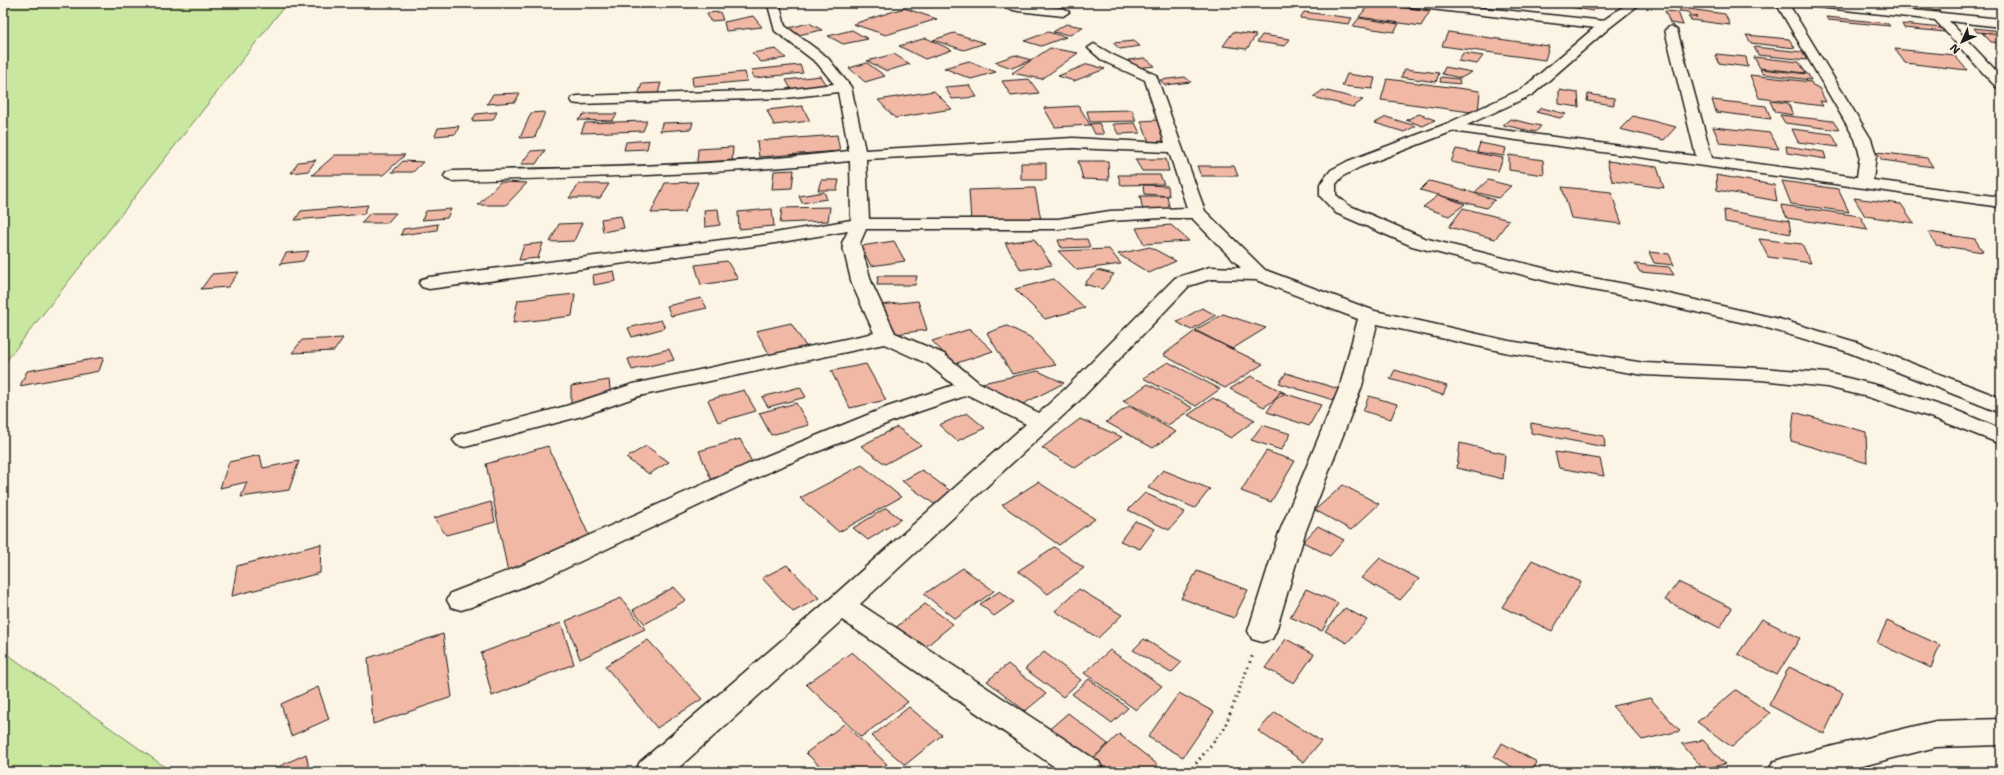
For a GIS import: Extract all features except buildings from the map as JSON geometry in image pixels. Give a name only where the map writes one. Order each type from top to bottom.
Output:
[{"type":"street","points":[[776,3],[774,5],[779,28],[822,60],[844,88],[858,156],[860,224],[851,243],[862,284],[886,337]]},
{"type":"street","points":[[996,3],[1018,8],[1063,12]]},
{"type":"street","points":[[1404,3],[1605,24]]},
{"type":"street","points":[[1635,3],[1605,24],[1543,80],[1527,92],[1451,127],[1354,164],[1337,173],[1328,184],[1328,196],[1342,209],[1418,242],[1554,277],[1625,290],[1772,323],[1852,347],[2001,406]]},
{"type":"street","points":[[1782,3],[1864,139],[1868,155],[1864,183]]},
{"type":"street","points":[[1809,3],[2001,22]]},
{"type":"street","points":[[1938,16],[2001,84]]},
{"type":"street","points":[[1671,30],[1705,161]]},
{"type":"street","points":[[1094,48],[1108,58],[1151,78],[1198,213],[1258,274]]},
{"type":"street","points":[[578,100],[785,94],[844,88]]},
{"type":"street","points":[[1451,127],[2001,202]]},
{"type":"street","points":[[452,176],[599,172],[786,163],[858,156],[1073,143],[1176,148]]},
{"type":"street","points":[[429,283],[769,240],[860,224],[1058,224],[1113,215],[1153,212],[1198,213]]},
{"type":"street","points":[[651,772],[841,605],[1073,394],[1182,282],[1210,273],[1258,274],[1369,316],[1509,347],[1644,369],[1761,374],[1827,380],[1876,392],[1947,415],[2001,437]]},
{"type":"street","points":[[1262,631],[1292,533],[1351,386],[1369,316]]},
{"type":"street","points":[[465,440],[574,411],[633,391],[886,337],[936,359],[970,387],[1041,423]]},
{"type":"street","points":[[461,600],[534,572],[772,462],[894,412],[970,387]]},
{"type":"street","points":[[841,605],[1088,772]]},
{"type":"street","points":[[1784,772],[1936,734],[2001,732]]},
{"type":"path","points":[[1188,772],[1224,728],[1262,631]]},
{"type":"green space","points":[[3,3],[287,3],[3,365]]},
{"type":"green space","points":[[3,651],[172,772],[3,772]]}]
